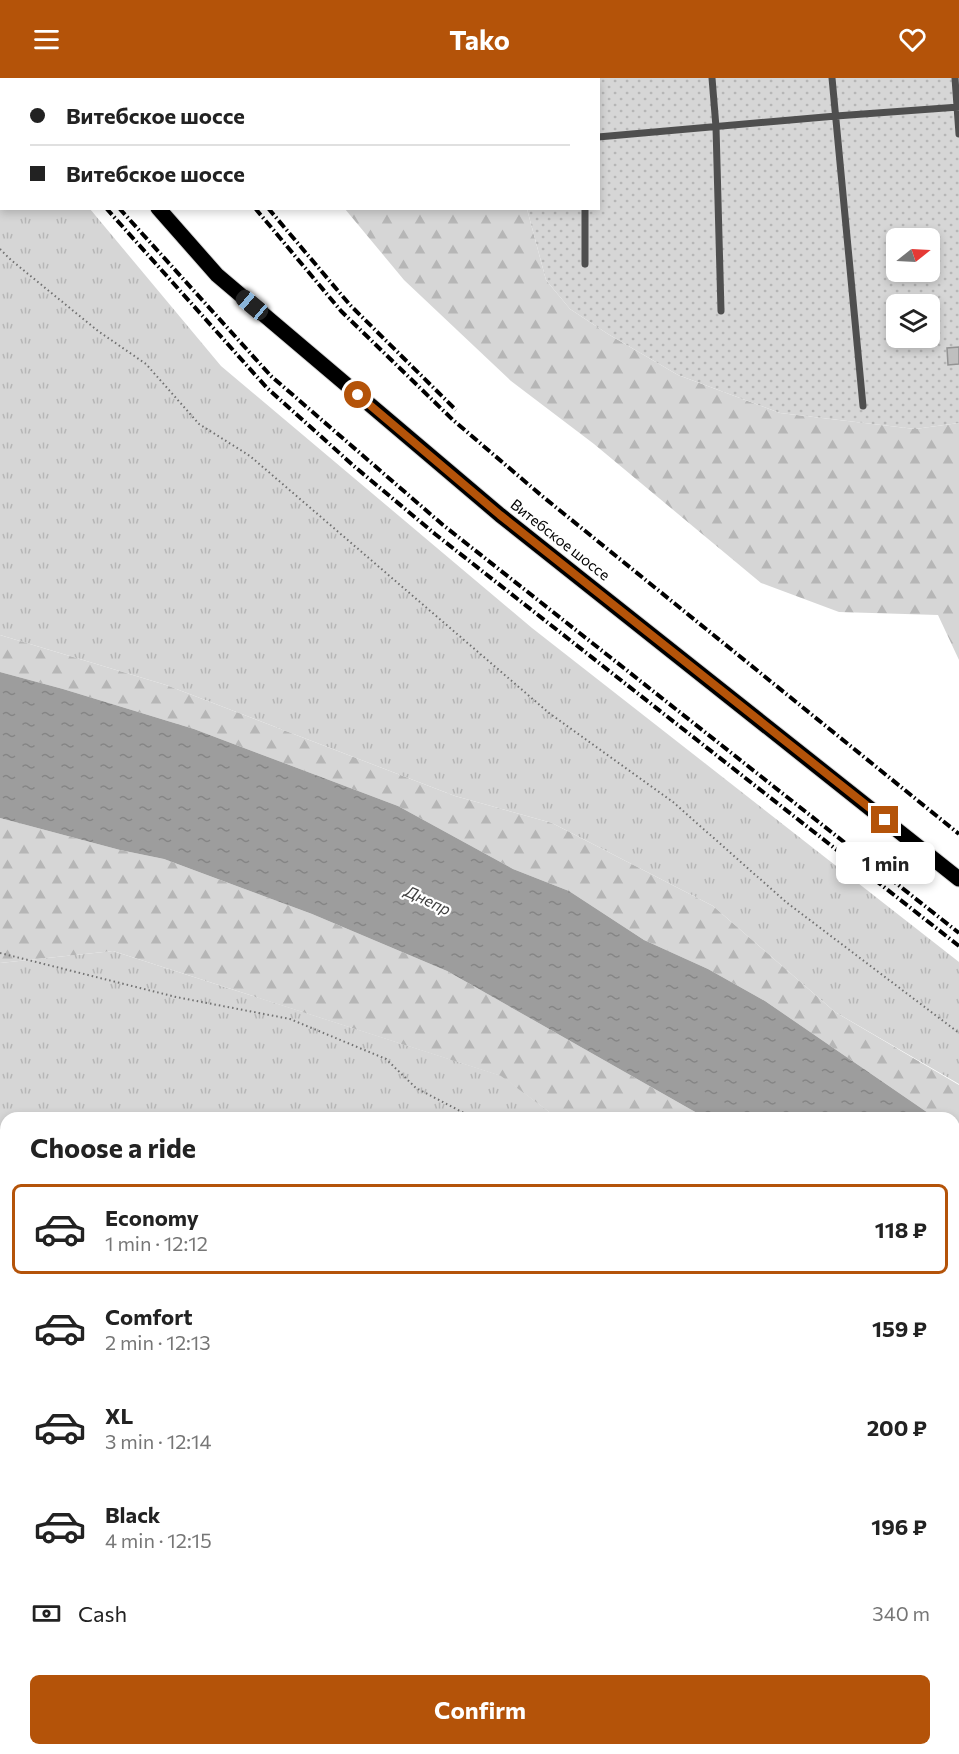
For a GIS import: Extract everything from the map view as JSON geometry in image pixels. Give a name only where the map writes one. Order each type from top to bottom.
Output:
[{"type":"main road","name":"Витебское шоссе","points":[[160,210],[217,275],[500,515],[959,879]]},
{"type":"lane","points":[[712,78],[716,126],[722,311]]},
{"type":"lane","points":[[832,78],[863,406]]},
{"type":"lane","points":[[955,78],[959,134]]},
{"type":"lane","points":[[600,137],[958,107]]},
{"type":"lane","points":[[585,210],[585,264]]},
{"type":"path","points":[[0,249],[98,331],[146,364],[199,423],[250,456],[549,713],[673,802],[786,902],[959,1034]]},
{"type":"path","points":[[0,953],[176,997],[290,1019],[386,1059],[416,1088],[462,1112]]},
{"type":"green space","points":[[600,78],[959,78],[959,423],[915,429],[780,413],[678,375],[570,309],[546,280],[527,210],[600,210]]},
{"type":"green space","points":[[0,210],[91,210],[221,366],[532,628],[959,962],[959,1084],[835,1012],[713,906],[552,823],[455,796],[166,685],[0,635]]},
{"type":"green space","points":[[346,210],[527,210],[546,280],[570,309],[678,375],[780,413],[915,429],[959,423],[959,660],[938,615],[839,612],[761,583],[594,444],[511,381],[404,280]]},
{"type":"green space","points":[[0,635],[166,685],[455,796],[552,823],[713,906],[835,1012],[959,1085],[959,1112],[927,1112],[765,1001],[708,969],[644,940],[569,891],[513,869],[398,806],[194,729],[0,672]]},
{"type":"green space","points":[[0,818],[120,850],[164,859],[312,914],[447,971],[695,1112],[549,1112],[501,1076],[113,951],[0,963]]},
{"type":"green space","points":[[113,951],[502,1076],[549,1112],[0,1112],[0,963]]},
{"type":"water","name":"Днепр","points":[[0,672],[194,729],[398,806],[513,869],[569,891],[644,940],[708,969],[765,1001],[927,1112],[695,1112],[447,971],[312,914],[164,859],[120,850],[0,818]]},
{"type":"building","points":[[959,347],[959,364],[948,365],[947,348]]},
{"type":"railway","points":[[108,210],[267,388],[355,467],[435,534],[959,946]]},
{"type":"railway","points":[[121,210],[271,376],[443,525],[959,933]]},
{"type":"railway","points":[[257,210],[341,311],[453,420],[542,496],[959,834]]},
{"type":"railway","points":[[270,210],[350,305],[456,410]]},
{"type":"route","points":[[358,395],[500,515],[885,820]]}]
